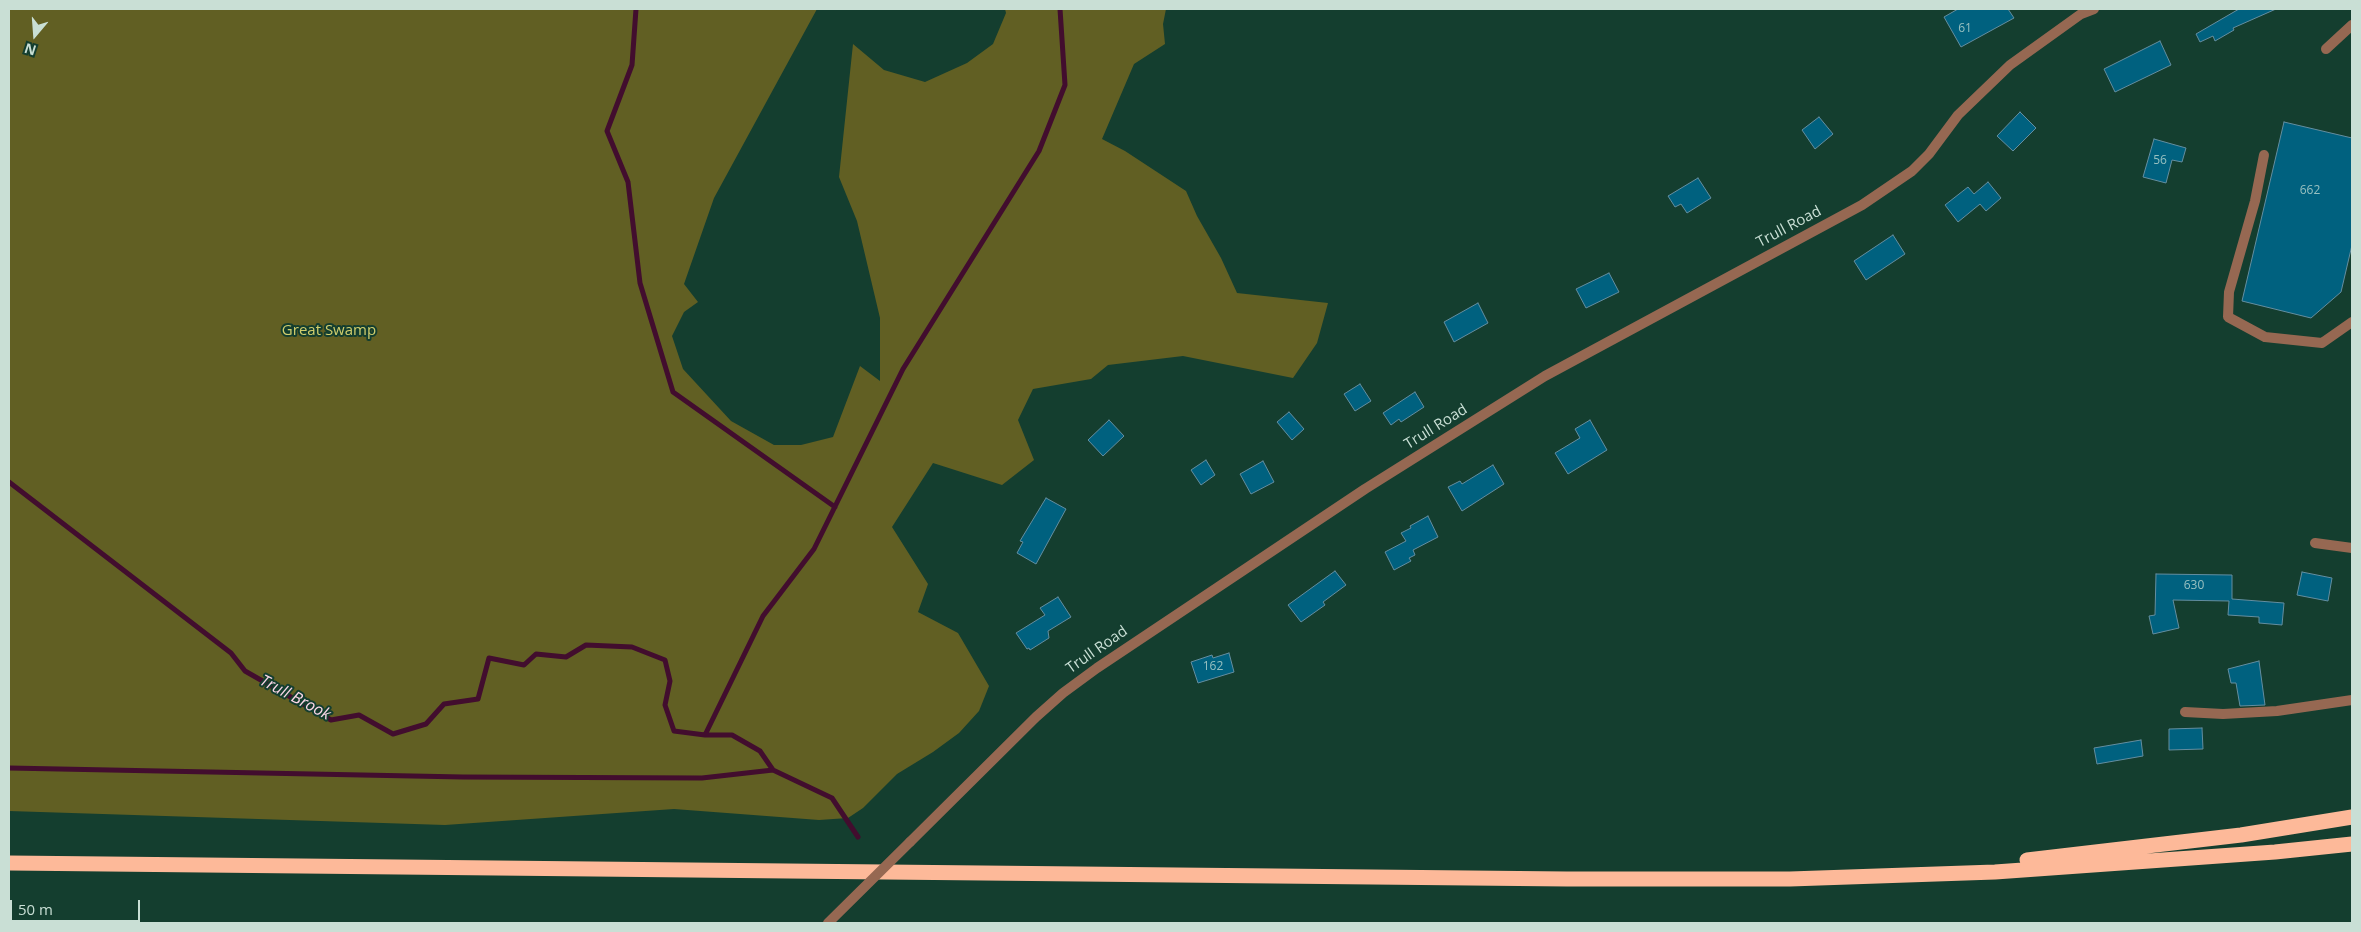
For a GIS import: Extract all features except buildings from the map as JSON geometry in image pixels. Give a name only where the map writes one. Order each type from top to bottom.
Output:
[{"type":"highway","points":[[1897,876],[2241,835],[2352,817]]},
{"type":"highway","points":[[9,863],[1576,879],[1790,879],[1897,876],[2118,864],[2352,844]]},
{"type":"street","name":"Trull Road","points":[[828,923],[1036,717],[1063,693],[1097,668],[1365,489],[1545,376],[1862,205],[1912,170],[1929,154],[1958,115],[2010,65],[2081,14],[2094,9]]},
{"type":"street","points":[[2326,50],[2352,25]]},
{"type":"street","points":[[2264,155],[2255,201],[2230,292],[2228,317],[2265,337],[2322,343],[2352,322]]},
{"type":"street","points":[[2315,543],[2352,548]]},
{"type":"street","points":[[2185,712],[2223,714],[2277,711],[2352,700]]},
{"type":"green space","name":"Great Swamp","points":[[9,9],[817,9],[714,198],[684,284],[698,302],[684,312],[672,336],[683,369],[731,421],[774,445],[801,445],[833,437],[860,366],[880,381],[880,318],[857,221],[839,177],[853,44],[884,70],[925,82],[967,63],[993,44],[1006,13],[1005,9],[1166,9],[1163,24],[1165,44],[1134,64],[1102,139],[1125,151],[1186,191],[1237,293],[1328,303],[1317,343],[1293,378],[1183,356],[1108,365],[1091,379],[1033,389],[1018,420],[1034,460],[1002,485],[933,463],[892,527],[928,584],[918,612],[958,633],[989,686],[979,711],[959,733],[933,752],[897,774],[863,808],[848,818],[819,820],[674,809],[445,825],[9,811]]},
{"type":"waterway","points":[[636,9],[632,65],[607,131],[628,182],[640,283],[673,392],[835,507]]},
{"type":"waterway","points":[[705,735],[763,616],[814,549],[903,369],[1039,151],[1065,85],[1060,9]]},
{"type":"waterway","name":"Trull Brook","points":[[9,482],[231,653],[245,671],[331,720],[359,715],[393,734],[426,724],[444,704],[478,699],[489,658],[524,665],[536,654],[566,657],[586,645],[632,647],[665,660],[670,681],[665,705],[674,731],[705,735],[732,735],[760,751],[773,770],[832,798],[858,837]]},
{"type":"waterway","points":[[9,768],[463,777],[702,778],[773,770]]}]
